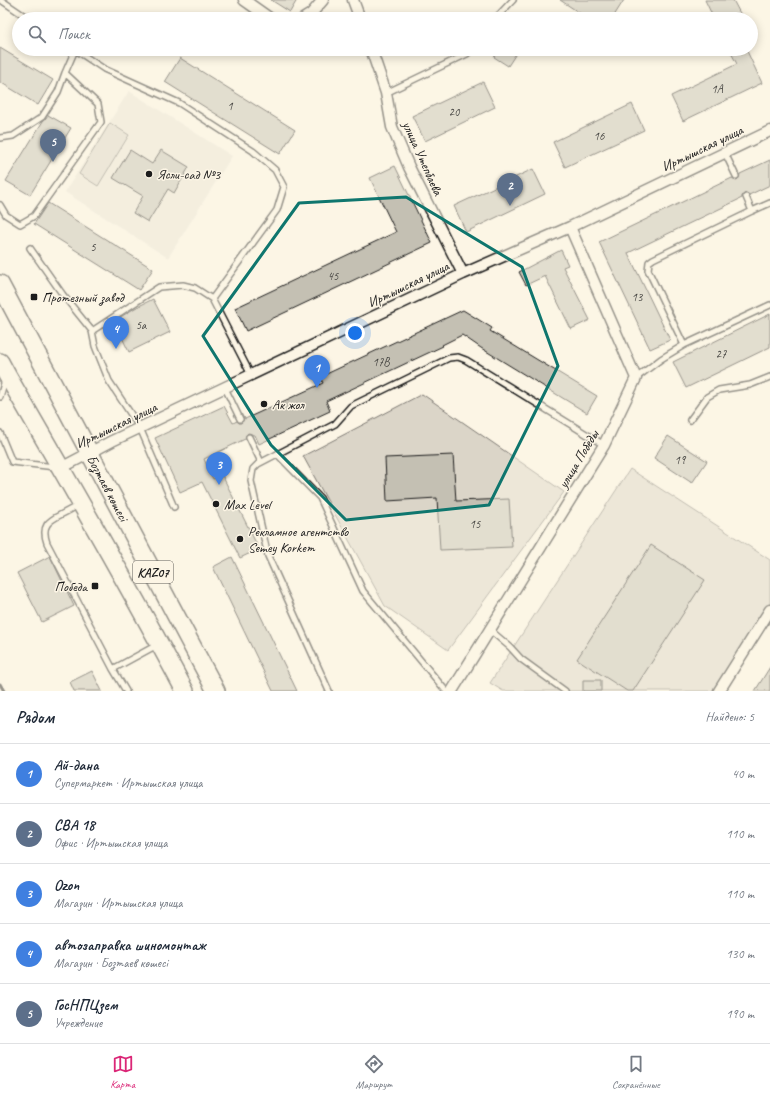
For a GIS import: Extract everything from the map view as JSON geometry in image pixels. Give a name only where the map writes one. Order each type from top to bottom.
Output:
[{"type":"highway","name":"Бозтаев көшесі","points":[[0,284],[216,691]]},
{"type":"highway","name":"KAZ07","points":[[3,369],[82,503],[185,691]]},
{"type":"street","points":[[244,0],[261,12]]},
{"type":"street","points":[[313,12],[323,0]]},
{"type":"street","points":[[353,0],[357,12]]},
{"type":"street","name":"улица Утепбаева","points":[[373,56],[386,93],[392,127],[408,167],[463,274]]},
{"type":"street","name":"Иртышская улица","points":[[61,468],[140,428],[463,274],[570,227],[770,132]]},
{"type":"street","points":[[570,227],[636,378]]},
{"type":"street","name":"улица Победы","points":[[452,691],[604,445],[636,378]]},
{"type":"street","points":[[719,691],[770,610]]},
{"type":"lane","points":[[1,0],[19,12]]},
{"type":"lane","points":[[502,12],[513,0]]},
{"type":"lane","points":[[0,138],[14,136],[42,117],[58,92],[64,73],[72,56]]},
{"type":"lane","points":[[84,56],[104,69],[179,103],[253,151],[275,170],[284,187],[277,210],[212,299]]},
{"type":"lane","points":[[386,93],[463,56]]},
{"type":"lane","points":[[0,205],[6,215],[20,224],[34,216],[102,122],[98,104],[64,73]]},
{"type":"lane","points":[[725,153],[736,176]]},
{"type":"lane","points":[[746,197],[752,211]]},
{"type":"lane","points":[[684,345],[648,270],[649,262],[770,203]]},
{"type":"lane","points":[[30,248],[63,295],[92,331],[95,346],[109,381],[140,428],[174,507]]},
{"type":"lane","points":[[92,331],[159,287],[182,285],[195,288],[212,299],[251,375]]},
{"type":"lane","points":[[636,378],[661,359],[684,345],[770,305]]},
{"type":"lane","points":[[329,691],[268,556],[251,481],[253,469],[261,462],[336,424],[351,406],[449,358],[458,357],[466,360],[604,445]]},
{"type":"lane","points":[[0,397],[3,369]]},
{"type":"lane","points":[[690,420],[707,396],[720,390],[750,385],[770,377]]},
{"type":"lane","points":[[225,388],[240,419]]},
{"type":"lane","points":[[0,433],[12,462],[61,468]]},
{"type":"lane","points":[[249,437],[261,462]]},
{"type":"lane","points":[[276,454],[320,498],[363,591],[446,691]]},
{"type":"lane","points":[[82,503],[49,521],[45,528],[44,535],[113,669],[126,691]]},
{"type":"lane","points":[[490,630],[510,647],[521,659],[565,691]]},
{"type":"lane","points":[[113,669],[160,644]]},
{"type":"highlighted area","points":[[406,197],[522,267],[558,366],[489,505],[346,520],[271,445],[203,336],[299,203]]},
{"type":"shaded area","name":"Ясли-сад №3","points":[[129,91],[232,156],[168,258],[65,192]]},
{"type":"shaded area","points":[[110,123],[129,135],[98,186],[79,174]]},
{"type":"shaded area","points":[[422,394],[564,492],[448,650],[385,606],[303,456]]},
{"type":"shaded area","points":[[630,469],[770,560],[770,606],[715,691],[503,691],[490,683]]},
{"type":"building","points":[[271,0],[297,0],[290,12]]},
{"type":"building","points":[[560,0],[624,0],[616,12],[578,12]]},
{"type":"building","points":[[705,0],[733,0],[739,12],[711,12]]},
{"type":"building","points":[[0,48],[53,80],[38,105],[0,82]]},
{"type":"building","points":[[495,56],[514,56],[508,66],[494,57]]},
{"type":"building","points":[[733,56],[749,56],[762,83],[683,121],[671,96],[737,64]]},
{"type":"building","points":[[180,58],[295,130],[280,154],[165,82]]},
{"type":"building","points":[[483,82],[495,107],[425,141],[412,116]]},
{"type":"building","points":[[632,104],[644,130],[565,167],[553,142]]},
{"type":"building","points":[[48,115],[71,128],[30,195],[6,181]]},
{"type":"building","points":[[130,150],[152,164],[161,150],[189,167],[174,193],[168,189],[148,222],[133,213],[143,196],[113,178]]},
{"type":"building","points":[[770,160],[770,185],[749,195],[747,193],[744,194],[742,198],[628,253],[670,340],[650,349],[599,242],[732,178],[737,180],[740,174]]},
{"type":"building","points":[[395,166],[432,243],[246,331],[235,308],[396,232],[370,178]]},
{"type":"building","points":[[533,169],[545,194],[466,232],[454,206]]},
{"type":"building","points":[[48,203],[153,269],[139,290],[34,224]]},
{"type":"building","points":[[561,250],[568,265],[563,267],[590,320],[571,329],[545,276],[526,285],[519,272]]},
{"type":"building","points":[[153,299],[170,332],[129,352],[114,321]]},
{"type":"building","points":[[463,310],[492,328],[490,331],[597,396],[587,413],[462,335],[442,345],[443,346],[326,401],[330,411],[259,444],[255,435],[248,433],[245,439],[204,459],[213,479],[222,475],[259,549],[240,558],[202,482],[180,492],[155,438],[224,406],[233,423],[237,421],[241,423],[244,417],[245,419],[323,383],[320,377]]},
{"type":"building","points":[[770,314],[770,347],[686,388],[673,362]]},
{"type":"building","points":[[668,436],[707,461],[692,483],[654,458]]},
{"type":"building","points":[[453,455],[456,501],[509,499],[512,547],[440,550],[437,498],[387,501],[385,458]]},
{"type":"building","points":[[651,545],[705,580],[633,691],[627,691],[577,659]]},
{"type":"building","points":[[50,556],[74,606],[42,622],[17,573]]},
{"type":"building","points":[[232,557],[297,691],[273,691],[213,567]]},
{"type":"building","points":[[770,667],[770,691],[755,691]]},
{"type":"building","points":[[92,671],[102,691],[74,691],[70,682]]},
{"type":"building","points":[[583,680],[601,680],[601,691],[583,691]]},
{"type":"railway","points":[[0,684],[4,691]]},
{"type":"place","name":"ГосНПЦзем","points":[[53,162]]},
{"type":"place","name":"Ясли-сад №3","points":[[149,174]]},
{"type":"place","name":"СВА 18","points":[[510,206]]},
{"type":"place","name":"Протезный завод","points":[[34,297]]},
{"type":"place","name":"автозаправка шиномонтаж","points":[[116,349]]},
{"type":"place","name":"Ай-дана","points":[[317,388]]},
{"type":"place","name":"Ак жол","points":[[264,404]]},
{"type":"place","name":"Ozon","points":[[219,485]]},
{"type":"place","name":"Max Level","points":[[216,504]]},
{"type":"place","name":"Рекламное агентство Semey Korkem","points":[[240,539]]},
{"type":"place","name":"Победа","points":[[95,586]]}]
